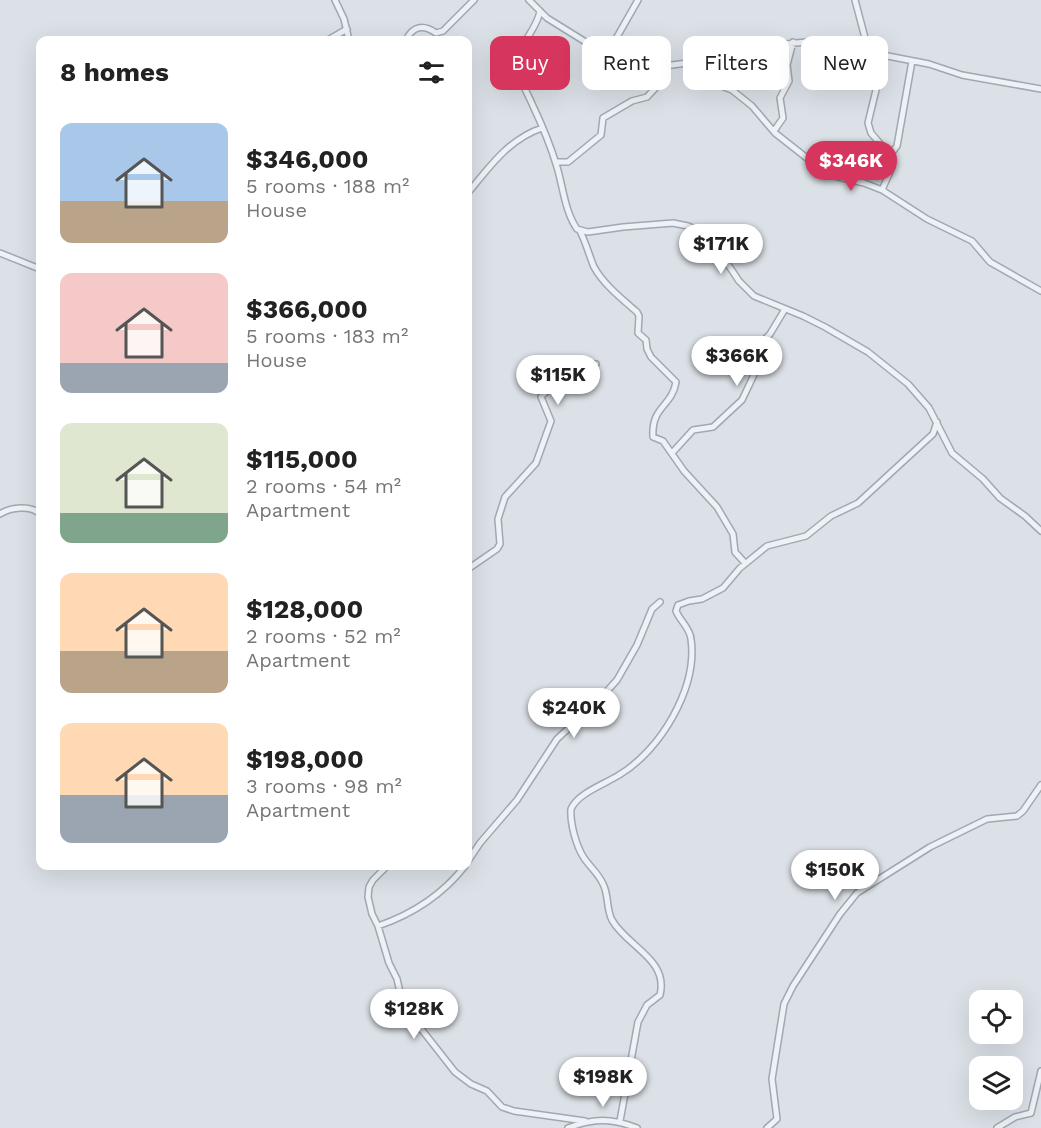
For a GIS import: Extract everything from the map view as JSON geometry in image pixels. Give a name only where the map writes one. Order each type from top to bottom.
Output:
[{"type":"street","points":[[335,0],[348,36]]},
{"type":"street","points":[[409,36],[412,31],[420,28],[428,27],[436,33],[443,31],[474,0]]},
{"type":"street","points":[[529,0],[563,29],[582,39]]},
{"type":"street","points":[[618,36],[638,0]]},
{"type":"street","points":[[855,0],[865,36]]},
{"type":"street","points":[[540,11],[538,21],[523,45],[519,63],[523,87],[556,162],[571,218],[590,250],[593,264],[601,277],[637,312],[639,316],[638,333],[646,340],[648,352],[676,382],[670,398],[655,416],[653,437],[662,440],[684,471],[717,507],[733,534],[734,550],[745,563]]},
{"type":"street","points":[[335,36],[347,29]]},
{"type":"street","points":[[789,42],[801,43]]},
{"type":"street","points":[[774,131],[783,118],[779,101],[789,81],[787,65],[793,42]]},
{"type":"street","points":[[888,58],[912,61],[962,75],[1041,89]]},
{"type":"street","points":[[890,155],[897,146],[912,61]]},
{"type":"street","points":[[556,162],[568,162],[600,136],[603,118],[632,101],[651,95],[655,90]]},
{"type":"street","points":[[732,90],[752,106],[794,150],[825,171],[834,176],[882,190],[927,219],[972,241],[990,262],[1041,291]]},
{"type":"street","points":[[876,90],[868,123],[870,133],[890,155],[892,167],[882,190]]},
{"type":"street","points":[[472,188],[484,171],[522,136],[542,128]]},
{"type":"street","points":[[580,231],[673,223],[695,228],[711,239],[745,289],[754,296],[803,316],[868,352],[908,384],[925,402],[952,453],[983,479],[1000,498],[1041,531]]},
{"type":"street","points":[[0,253],[36,267]]},
{"type":"street","points":[[672,453],[693,430],[713,427],[742,400],[759,364],[755,349],[770,334],[785,309]]},
{"type":"street","points":[[472,566],[497,549],[500,544],[498,519],[505,497],[536,463],[551,421],[541,401],[542,395],[555,382],[562,366],[596,364]]},
{"type":"street","points":[[620,1121],[633,1054],[635,1031],[647,1005],[660,995],[661,980],[652,961],[620,931],[612,920],[607,906],[605,886],[578,846],[571,808],[576,800],[623,773],[656,744],[673,717],[687,679],[692,651],[690,633],[676,608],[682,602],[702,599],[723,588],[745,563],[766,546],[806,536],[831,516],[858,503],[930,438],[937,422]]},
{"type":"street","points":[[0,514],[7,510],[30,508],[36,512]]},
{"type":"street","points":[[472,855],[517,800],[557,739],[598,702],[617,680],[637,645],[652,609],[660,602]]},
{"type":"street","points":[[767,1128],[777,1119],[772,1079],[784,1004],[793,986],[840,914],[857,893],[930,847],[987,819],[1017,816],[1041,785]]},
{"type":"street","points":[[383,870],[369,887],[368,897],[389,963],[397,979],[407,1019],[422,1030],[455,1072],[471,1084],[487,1090],[502,1107],[585,1121]]},
{"type":"street","points":[[378,926],[401,918],[430,899],[462,870]]},
{"type":"street","points":[[997,1128],[1015,1117],[1031,1113],[1041,1071]]},
{"type":"street","points":[[568,1128],[585,1121],[598,1119],[620,1121],[637,1128]]}]
